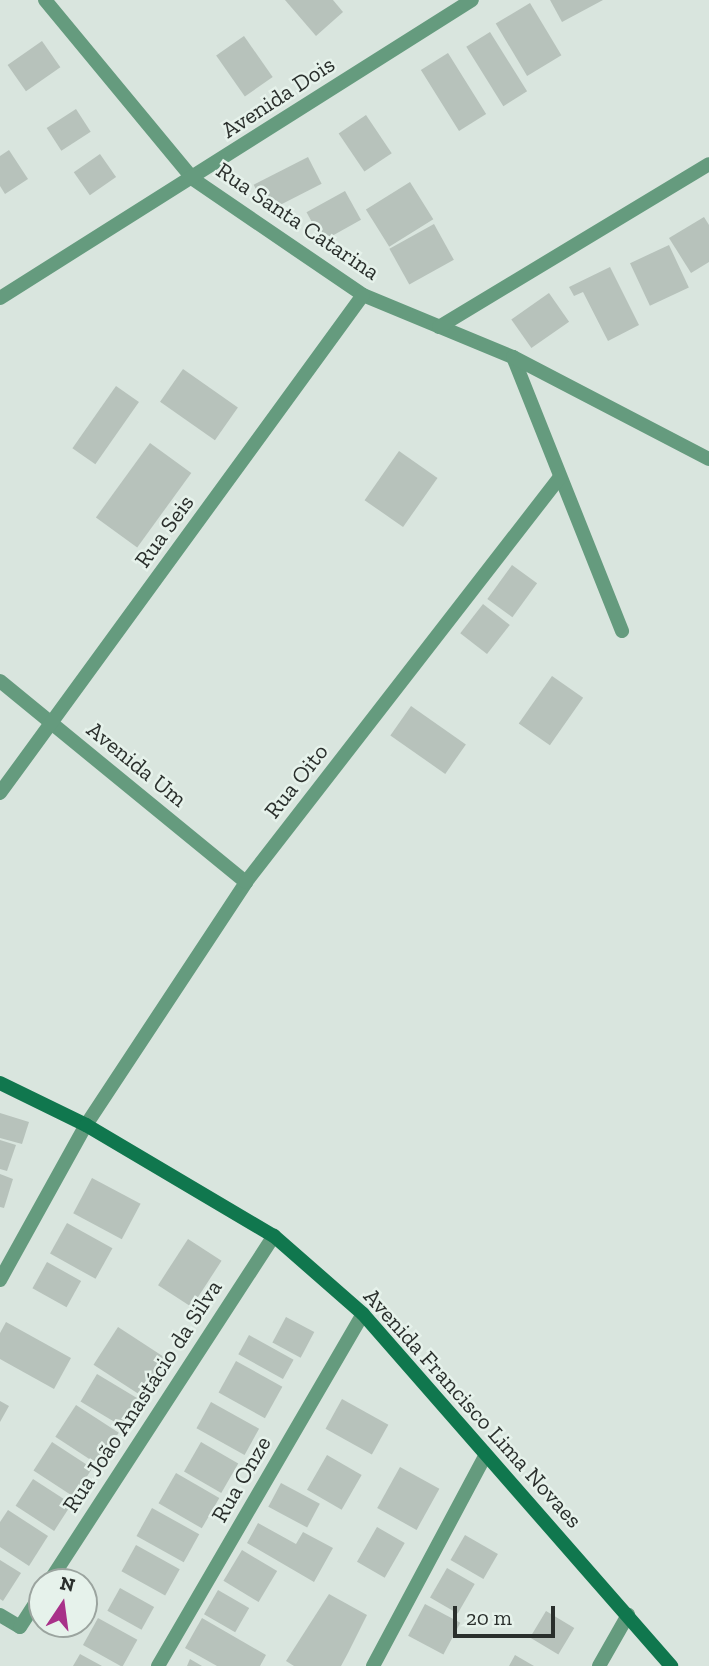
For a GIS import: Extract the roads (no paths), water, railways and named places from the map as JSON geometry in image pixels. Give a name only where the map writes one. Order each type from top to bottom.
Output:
[{"type":"street","name":"Rua Santa Catarina","points":[[45,0],[193,178],[363,295],[513,357],[709,459]]},
{"type":"street","name":"Avenida Dois","points":[[0,298],[472,0]]},
{"type":"street","points":[[439,327],[709,164]]},
{"type":"street","name":"Rua Seis","points":[[0,793],[363,295]]},
{"type":"street","points":[[513,357],[622,631]]},
{"type":"street","name":"Rua Oito","points":[[0,1280],[86,1125],[246,882],[560,477]]},
{"type":"street","name":"Avenida Um","points":[[0,681],[246,882]]},
{"type":"street","name":"Avenida Francisco Lima Novaes","points":[[0,1083],[86,1125],[274,1236],[363,1314],[484,1458],[628,1615],[671,1666]]},
{"type":"street","name":"Rua João Anastácio da Silva","points":[[58,1568],[274,1236]]},
{"type":"street","name":"Rua Onze","points":[[158,1666],[363,1314]]},
{"type":"street","points":[[373,1666],[484,1458]]},
{"type":"street","points":[[0,1615],[20,1627],[28,1615]]},
{"type":"street","points":[[599,1666],[628,1615]]}]
